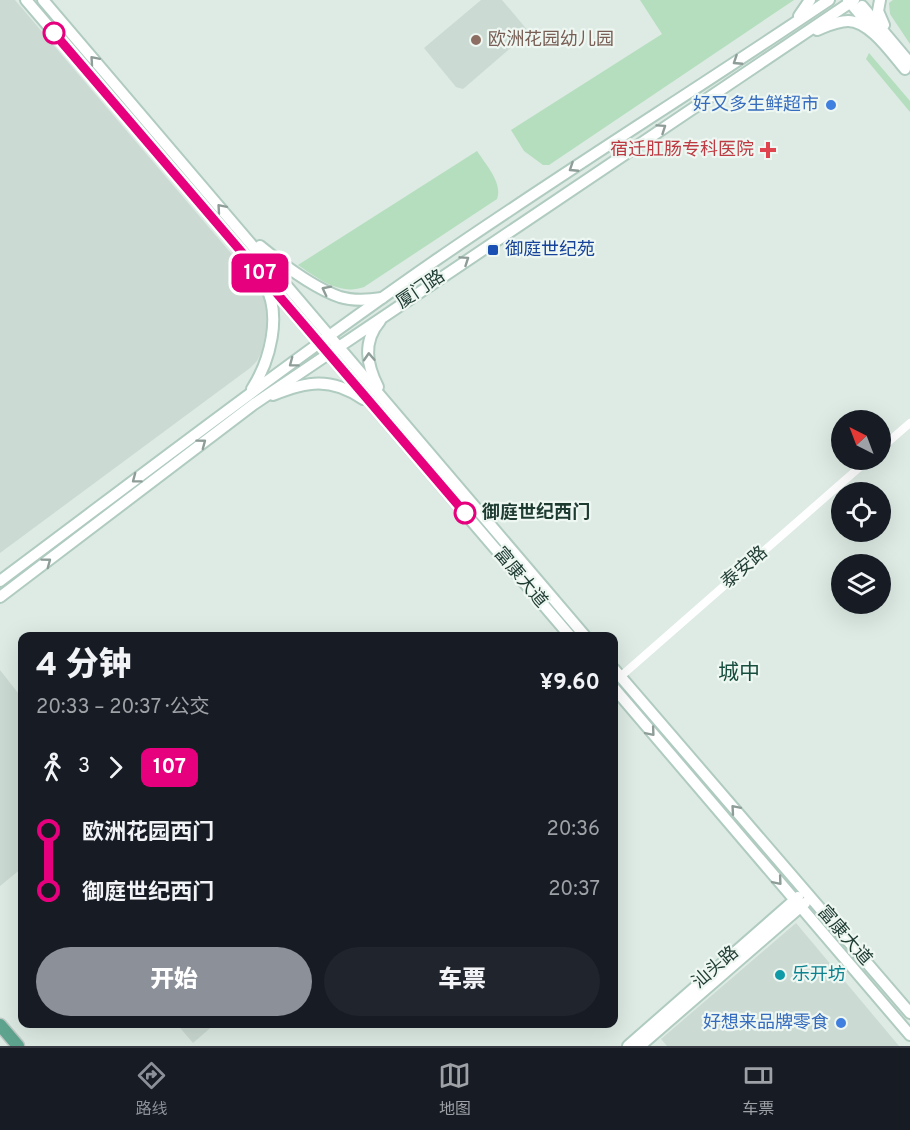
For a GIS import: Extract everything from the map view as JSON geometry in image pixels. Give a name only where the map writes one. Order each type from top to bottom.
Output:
[{"type":"main road","points":[[0,1025],[18,1046]]},
{"type":"street","name":"富康大道","points":[[26,0],[320,343],[333,349],[387,403],[582,632]]},
{"type":"street","name":"富康大道","points":[[43,0],[330,336],[333,349],[377,410],[567,632]]},
{"type":"street","points":[[786,29],[803,12],[810,0]]},
{"type":"street","name":"厦门路","points":[[0,597],[320,343],[526,199],[829,0]]},
{"type":"street","points":[[880,0],[878,11],[881,20],[909,67]]},
{"type":"street","points":[[852,1],[909,67]]},
{"type":"street","name":"厦门路","points":[[0,581],[208,423],[333,349],[852,1]]},
{"type":"street","points":[[794,39],[835,23],[857,22],[909,67]]},
{"type":"street","points":[[240,230],[273,256],[323,288],[350,299],[383,298]]},
{"type":"street","points":[[231,239],[266,286],[273,300],[272,335],[260,378],[250,400]]},
{"type":"street","points":[[387,312],[372,330],[367,357],[369,368],[387,403]]},
{"type":"street","points":[[250,400],[297,385],[324,383],[345,388],[377,410]]},
{"type":"street","points":[[891,439],[910,423]]},
{"type":"street","name":"泰安路","points":[[618,672],[856,470]]},
{"type":"street","name":"富康大道","points":[[618,674],[910,1013]]},
{"type":"street","name":"富康大道","points":[[618,693],[910,1035]]},
{"type":"street","name":"汕头路","points":[[640,1046],[808,894]]},
{"type":"street","name":"汕头路","points":[[628,1046],[797,904]]},
{"type":"shaded area","points":[[0,0],[15,0],[259,286],[267,306],[262,351],[250,368],[0,553]]},
{"type":"shaded area","name":"欧洲花园幼儿园","points":[[481,0],[502,0],[529,32],[463,89],[456,87],[424,48]]},
{"type":"shaded area","points":[[0,670],[18,693],[18,871],[0,886]]},
{"type":"shaded area","name":"乐开坊","points":[[796,923],[899,1046],[667,1046],[661,1039]]},
{"type":"shaded area","points":[[180,1028],[210,1028],[193,1043]]},
{"type":"green space","points":[[640,0],[794,0],[549,165],[543,165],[524,151],[511,130],[662,34]]},
{"type":"green space","points":[[893,0],[910,0],[910,44],[890,14],[889,3]]},
{"type":"green space","points":[[869,53],[910,101],[910,112],[866,59]]},
{"type":"green space","points":[[477,151],[496,180],[497,199],[364,287],[346,289],[329,284],[298,265]]},
{"type":"bus line","name":"107","points":[[54,33],[465,513]]},
{"type":"place","name":"欧洲花园幼儿园","points":[[476,40]]},
{"type":"place","name":"好又多生鲜超市","points":[[831,105]]},
{"type":"place","name":"宿迁肛肠专科医院","points":[[768,150]]},
{"type":"place","name":"御庭世纪苑","points":[[493,250]]},
{"type":"place","name":"御庭世纪西门","points":[[465,513]]},
{"type":"place","name":"乐开坊","points":[[780,975]]},
{"type":"place","name":"好想来品牌零食","points":[[841,1023]]},
{"type":"district","name":"城中","points":[[739,673]]}]
